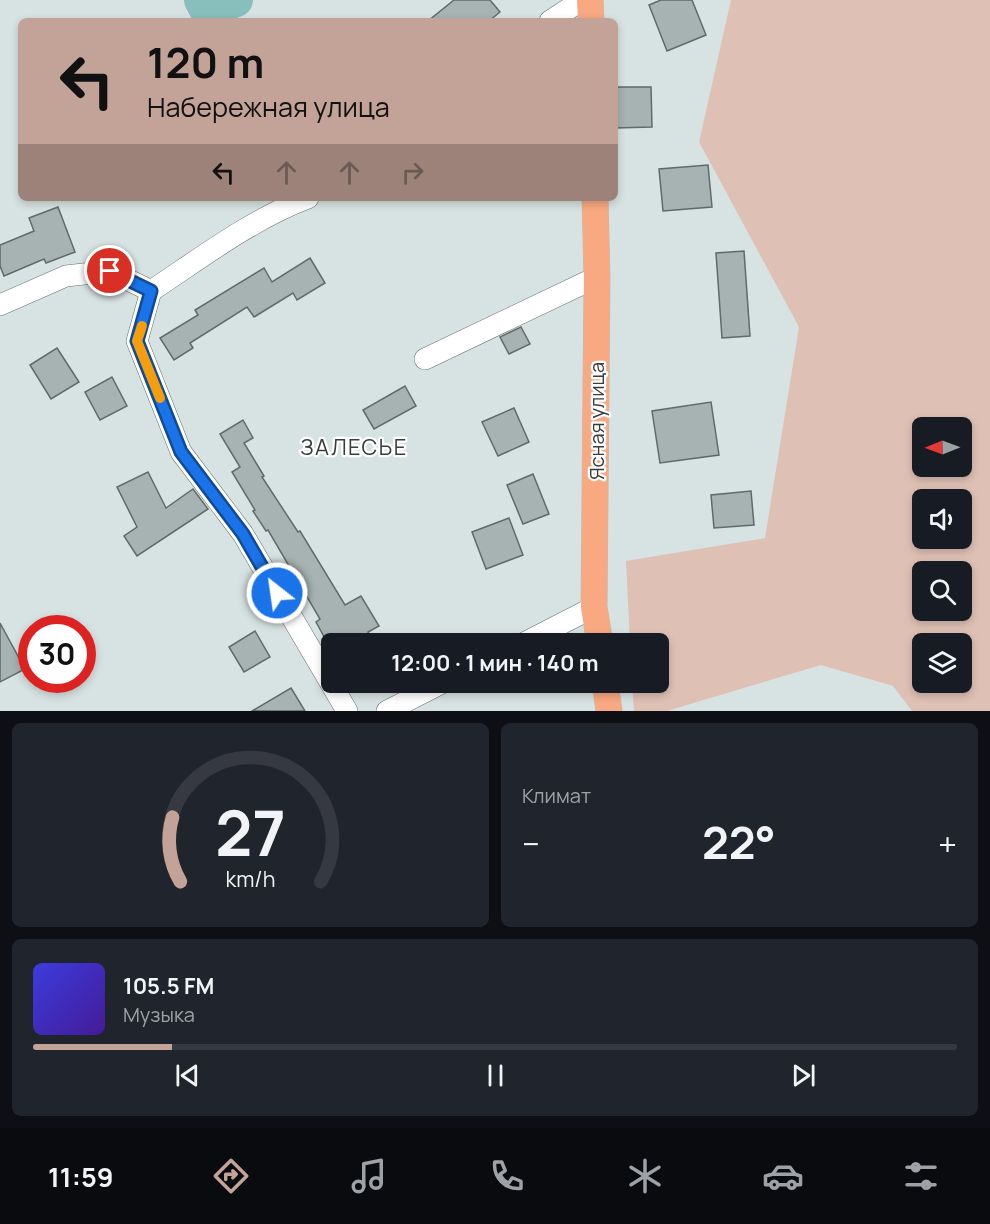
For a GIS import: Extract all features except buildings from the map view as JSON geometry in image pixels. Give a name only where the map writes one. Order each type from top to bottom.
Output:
[{"type":"main road","points":[[590,0],[591,18]]},
{"type":"main road","name":"Ясная улица","points":[[595,201],[597,277],[594,607],[598,633]]},
{"type":"main road","points":[[607,693],[609,711]]},
{"type":"street","points":[[555,18],[582,0]]},
{"type":"street","points":[[300,201],[223,244],[151,291],[137,341],[181,452],[243,534],[346,711]]},
{"type":"street","points":[[0,305],[66,276],[110,271],[151,291]]},
{"type":"street","points":[[425,359],[597,277]]},
{"type":"street","points":[[543,633],[594,607]]},
{"type":"street","points":[[387,711],[422,693]]},
{"type":"shaded area","points":[[731,0],[990,0],[990,711],[912,711],[893,686],[821,665],[667,711],[634,711],[633,693],[669,693],[669,633],[630,633],[626,561],[765,538],[799,327],[699,142]]},
{"type":"waterway","points":[[201,0],[207,11],[236,0]]},
{"type":"slow traffic","points":[[142,326],[137,341],[160,398]]},
{"type":"district","name":"ЗАЛЕСЬЕ","points":[[354,447]]},
{"type":"route","points":[[110,271],[151,291],[137,341],[181,452],[243,534],[277,593]]}]
